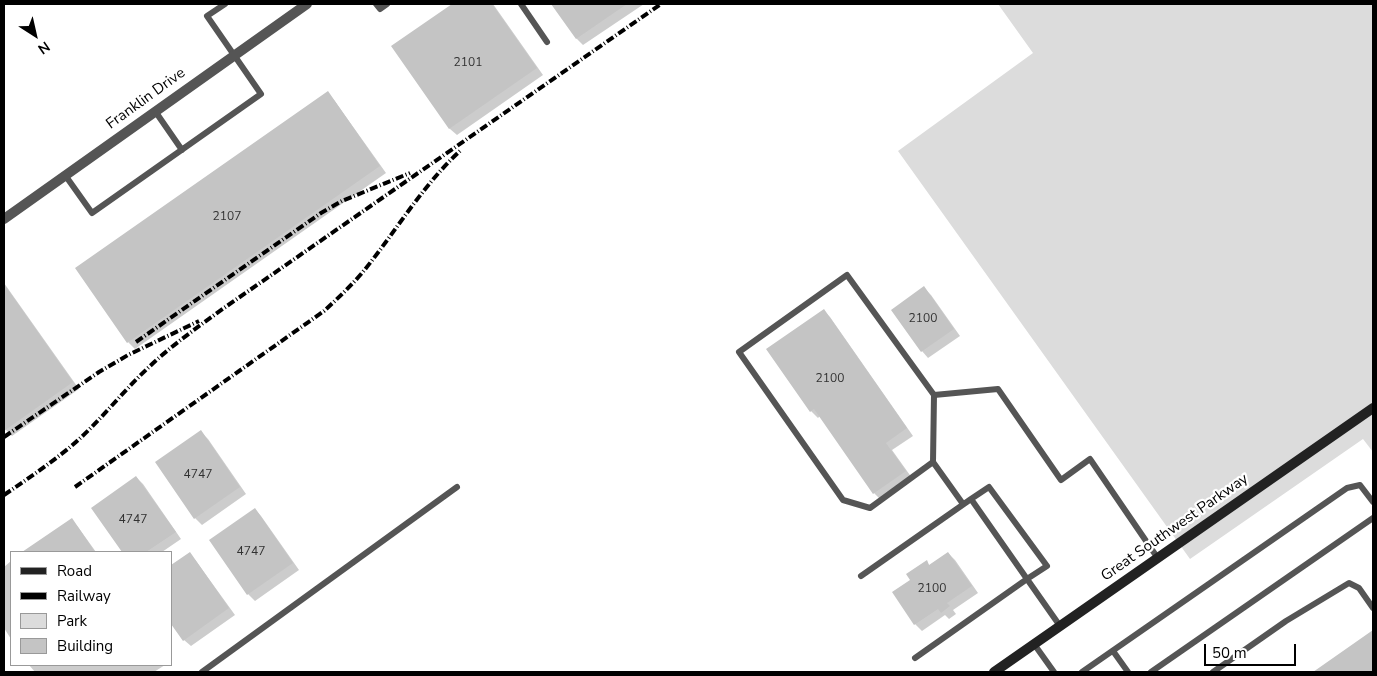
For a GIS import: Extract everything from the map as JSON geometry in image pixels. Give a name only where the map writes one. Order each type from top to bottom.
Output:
[{"type":"street","name":"Franklin Drive","points":[[4,219],[306,4]]},
{"type":"street","name":"Great Southwest Parkway","points":[[994,672],[1373,408]]},
{"type":"lane","points":[[65,175],[92,213],[261,94],[207,16],[225,4]]},
{"type":"lane","points":[[376,4],[380,9],[387,4]]},
{"type":"lane","points":[[521,4],[547,42]]},
{"type":"lane","points":[[155,111],[182,150]]},
{"type":"lane","points":[[933,462],[870,508],[843,500],[739,352],[847,275],[934,395],[933,462],[963,504]]},
{"type":"lane","points":[[934,395],[998,389],[1062,480],[1090,460],[1157,558]]},
{"type":"lane","points":[[1082,672],[1347,488],[1360,485],[1373,502]]},
{"type":"lane","points":[[202,672],[457,487]]},
{"type":"lane","points":[[860,576],[989,487],[1047,566],[915,658]]},
{"type":"lane","points":[[971,499],[1060,626]]},
{"type":"lane","points":[[1151,672],[1373,518]]},
{"type":"lane","points":[[1213,672],[1286,621],[1350,583],[1359,588],[1373,608]]},
{"type":"lane","points":[[1034,644],[1054,672]]},
{"type":"lane","points":[[1113,651],[1128,672]]},
{"type":"green space","points":[[998,4],[1373,4],[1373,452],[1363,439],[1190,559],[898,151],[1033,53]]},
{"type":"building","points":[[452,4],[492,4],[537,68],[449,129],[391,46]]},
{"type":"building","points":[[551,4],[627,4],[576,39]]},
{"type":"building","points":[[328,91],[380,166],[127,343],[75,268]]},
{"type":"building","points":[[4,284],[73,382],[4,431]]},
{"type":"building","points":[[924,286],[954,329],[921,352],[891,310]]},
{"type":"building","points":[[824,309],[907,428],[886,443],[906,471],[873,494],[814,409],[810,412],[766,349]]},
{"type":"building","points":[[201,430],[240,487],[194,519],[155,462]]},
{"type":"building","points":[[136,476],[176,532],[148,551],[121,551],[91,508]]},
{"type":"building","points":[[255,508],[293,563],[247,595],[209,540]]},
{"type":"building","points":[[72,518],[94,551],[23,551]]},
{"type":"building","points":[[190,552],[229,608],[183,641],[172,625],[172,564]]},
{"type":"building","points":[[948,552],[972,586],[947,603],[950,606],[941,613],[938,609],[914,625],[892,592],[910,580],[906,574],[927,560],[929,565]]},
{"type":"building","points":[[1373,630],[1373,672],[1313,672]]},
{"type":"railway","points":[[4,495],[69,448],[90,429],[149,367],[195,329],[661,4]]},
{"type":"railway","points":[[75,487],[324,311],[362,273],[433,180],[460,151]]},
{"type":"railway","points":[[136,342],[321,213],[342,201],[410,173]]},
{"type":"railway","points":[[4,437],[99,372],[128,355],[199,321]]}]
